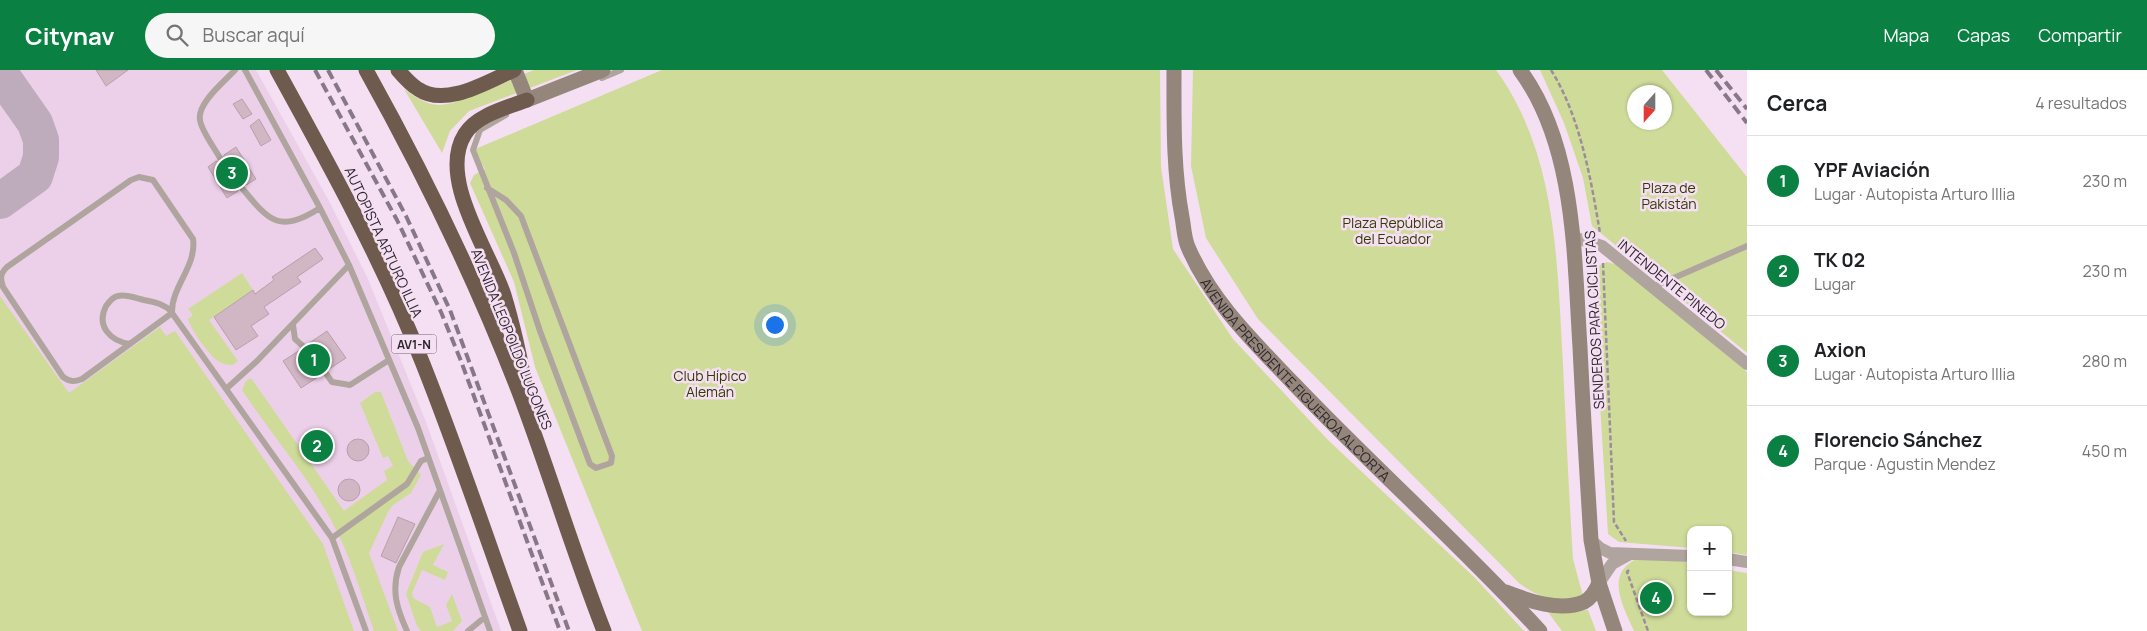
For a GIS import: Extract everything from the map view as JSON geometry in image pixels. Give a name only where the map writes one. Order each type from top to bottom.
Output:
[{"type":"highway","name":"AUTOPISTA ARTURO ILLIA","points":[[277,70],[361,225],[423,364],[520,631]]},
{"type":"highway","name":"AVENIDA LEOPOLDO LUGONES","points":[[366,70],[465,262],[519,392],[604,631]]},
{"type":"highway","points":[[398,70],[419,90],[432,96],[444,96],[464,91],[514,70]]},
{"type":"highway","points":[[527,100],[474,124],[464,135],[457,151],[457,166],[464,203],[498,279],[516,338],[537,445]]},
{"type":"main road","points":[[514,70],[527,100],[602,70]]},
{"type":"main road","name":"AVENIDA PRESIDENTE FIGUEROA ALCORTA","points":[[1174,70],[1174,167],[1180,205],[1187,245],[1212,291],[1242,330],[1336,429],[1503,590],[1540,631]]},
{"type":"main road","points":[[1520,70],[1540,104],[1562,166],[1573,237],[1591,540],[1599,583],[1615,631]]},
{"type":"main road","points":[[1503,590],[1527,601],[1550,605],[1569,605],[1586,602],[1594,593],[1599,583]]},
{"type":"street","name":"INTENDENTE PINEDO","points":[[1573,237],[1602,246],[1747,364]]},
{"type":"street","points":[[1591,540],[1600,548],[1610,552],[1687,556]]},
{"type":"street","points":[[1599,583],[1612,564],[1630,554]]},
{"type":"street","points":[[1732,560],[1747,562]]},
{"type":"lane","points":[[220,158],[200,121],[200,111],[207,100],[235,70]]},
{"type":"lane","points":[[245,70],[349,265],[418,428],[439,492],[490,631]]},
{"type":"lane","points":[[486,188],[506,200],[521,216],[612,456],[611,463],[596,468],[590,464],[540,331],[514,253],[486,188],[473,150],[480,130],[503,116],[621,70]]},
{"type":"lane","points":[[147,177],[153,180],[193,239],[194,247],[191,260],[174,299],[172,313],[130,344],[76,382],[68,380],[63,377],[2,287],[0,279],[2,272],[131,180],[147,177]]},
{"type":"lane","points":[[242,188],[272,220],[279,222],[288,222],[320,208]]},
{"type":"lane","points":[[1653,287],[1747,246]]},
{"type":"lane","points":[[226,389],[258,361],[349,265]]},
{"type":"lane","points":[[130,344],[113,339],[107,332],[102,322],[104,311],[109,302],[115,296],[125,295],[157,302],[167,307],[332,538],[366,631]]},
{"type":"lane","points":[[293,325],[295,339],[304,347]]},
{"type":"lane","points":[[325,372],[332,382],[350,385],[388,360]]},
{"type":"lane","points":[[332,538],[407,484],[421,461],[428,458]]},
{"type":"lane","points":[[407,631],[394,594],[395,578],[439,492]]},
{"type":"lane","points":[[468,631],[485,617]]},
{"type":"path","name":"SENDEROS PARA CICLISTAS","points":[[1551,70],[1565,99],[1586,164],[1596,203],[1602,246],[1614,522],[1629,546],[1630,554]]},
{"type":"path","points":[[1630,554],[1632,564],[1627,572],[1648,631]]},
{"type":"shaded area","points":[[0,70],[256,70],[329,201],[368,279],[426,422],[501,631],[0,631]]},
{"type":"green space","points":[[534,70],[577,70],[469,111],[450,131],[442,153],[404,89],[420,100],[439,105],[448,104],[460,101]]},
{"type":"green space","name":"Club Hípico Alemán","points":[[662,70],[1160,70],[1161,167],[1173,249],[1233,339],[1328,440],[1475,578],[1524,631],[642,631],[535,367],[514,282],[470,183],[474,175],[485,169],[473,150]]},
{"type":"green space","name":"Plaza República del Ecuador","points":[[1193,70],[1496,70],[1516,103],[1532,138],[1543,174],[1550,212],[1556,250],[1559,289],[1573,559],[1583,596],[1566,599],[1550,598],[1542,596],[1519,583],[1258,319],[1206,238],[1191,166]]},
{"type":"green space","name":"Plaza de Pakistán","points":[[1540,70],[1662,70],[1747,177],[1747,353],[1592,226],[1583,178],[1564,123]]},
{"type":"green space","points":[[1607,262],[1618,265],[1747,372],[1747,555],[1732,553],[1732,526],[1687,526],[1687,548],[1619,542],[1608,534],[1592,274],[1600,265]]},
{"type":"green space","points":[[242,273],[253,290],[209,320],[238,361],[233,365],[227,365],[214,358],[200,342],[188,319],[193,315],[188,309]]},
{"type":"green space","points":[[0,296],[69,393],[160,327],[166,336],[175,331],[323,544],[354,631],[0,631]]},
{"type":"green space","points":[[251,378],[344,511],[387,480],[384,471],[393,466],[388,456],[383,458],[360,403],[375,392],[381,392],[408,461],[421,475],[411,493],[393,505],[388,512],[369,553],[398,631],[374,631],[350,560],[331,520],[311,486],[242,390],[246,381]]},
{"type":"green space","points":[[444,544],[433,565],[448,572],[445,580],[422,570],[412,593],[413,598],[430,607],[437,627],[452,621],[446,605],[452,594],[462,621],[453,631],[421,631],[417,626],[406,594],[423,552]]},
{"type":"green space","points":[[1644,556],[1687,562],[1687,616],[1732,616],[1732,571],[1747,573],[1747,631],[1634,631],[1624,609],[1619,588],[1619,578],[1623,570],[1631,562]]},
{"type":"green space","points":[[1588,610],[1596,631],[1562,631],[1548,612]]},
{"type":"building","points":[[96,70],[128,70],[106,86]]},
{"type":"building","points":[[242,99],[252,114],[243,119],[233,104]]},
{"type":"building","points":[[259,119],[271,140],[261,146],[250,126]]},
{"type":"building","points":[[236,147],[256,179],[246,185],[243,183],[239,184],[238,191],[227,198],[208,167],[216,161],[223,162],[224,155]]},
{"type":"building","points":[[315,248],[323,259],[297,277],[301,282],[264,307],[269,314],[251,326],[258,336],[236,350],[214,317],[253,290],[255,294],[274,280],[272,277]]},
{"type":"building","points":[[327,331],[346,358],[329,369],[323,368],[320,370],[321,375],[301,388],[283,361],[300,350],[303,352],[307,351],[308,344]]},
{"type":"building","points":[[317,435],[325,438],[328,446],[325,454],[317,457],[309,454],[306,446],[309,438]]},
{"type":"building","points":[[358,439],[366,442],[369,450],[366,458],[358,461],[350,458],[347,450],[350,442]]},
{"type":"building","points":[[349,479],[357,482],[360,490],[357,498],[349,501],[341,498],[338,490],[341,482]]},
{"type":"building","points":[[398,517],[415,524],[396,563],[381,556]]},
{"type":"taxiway","points":[[0,73],[35,123],[41,140],[41,157],[35,176],[0,201]]},
{"type":"railway","points":[[315,70],[397,220],[441,312],[461,361],[560,631]]},
{"type":"railway","points":[[328,70],[406,216],[450,310],[569,631]]},
{"type":"railway","points":[[1706,70],[1747,123]]},
{"type":"railway","points":[[1716,70],[1747,109]]},
{"type":"place","name":"Axion","points":[[232,173]]},
{"type":"place","name":"YPF Aviación","points":[[314,360]]},
{"type":"place","name":"TK 02","points":[[317,446]]},
{"type":"place","name":"Florencio Sánchez","points":[[1656,598]]}]
